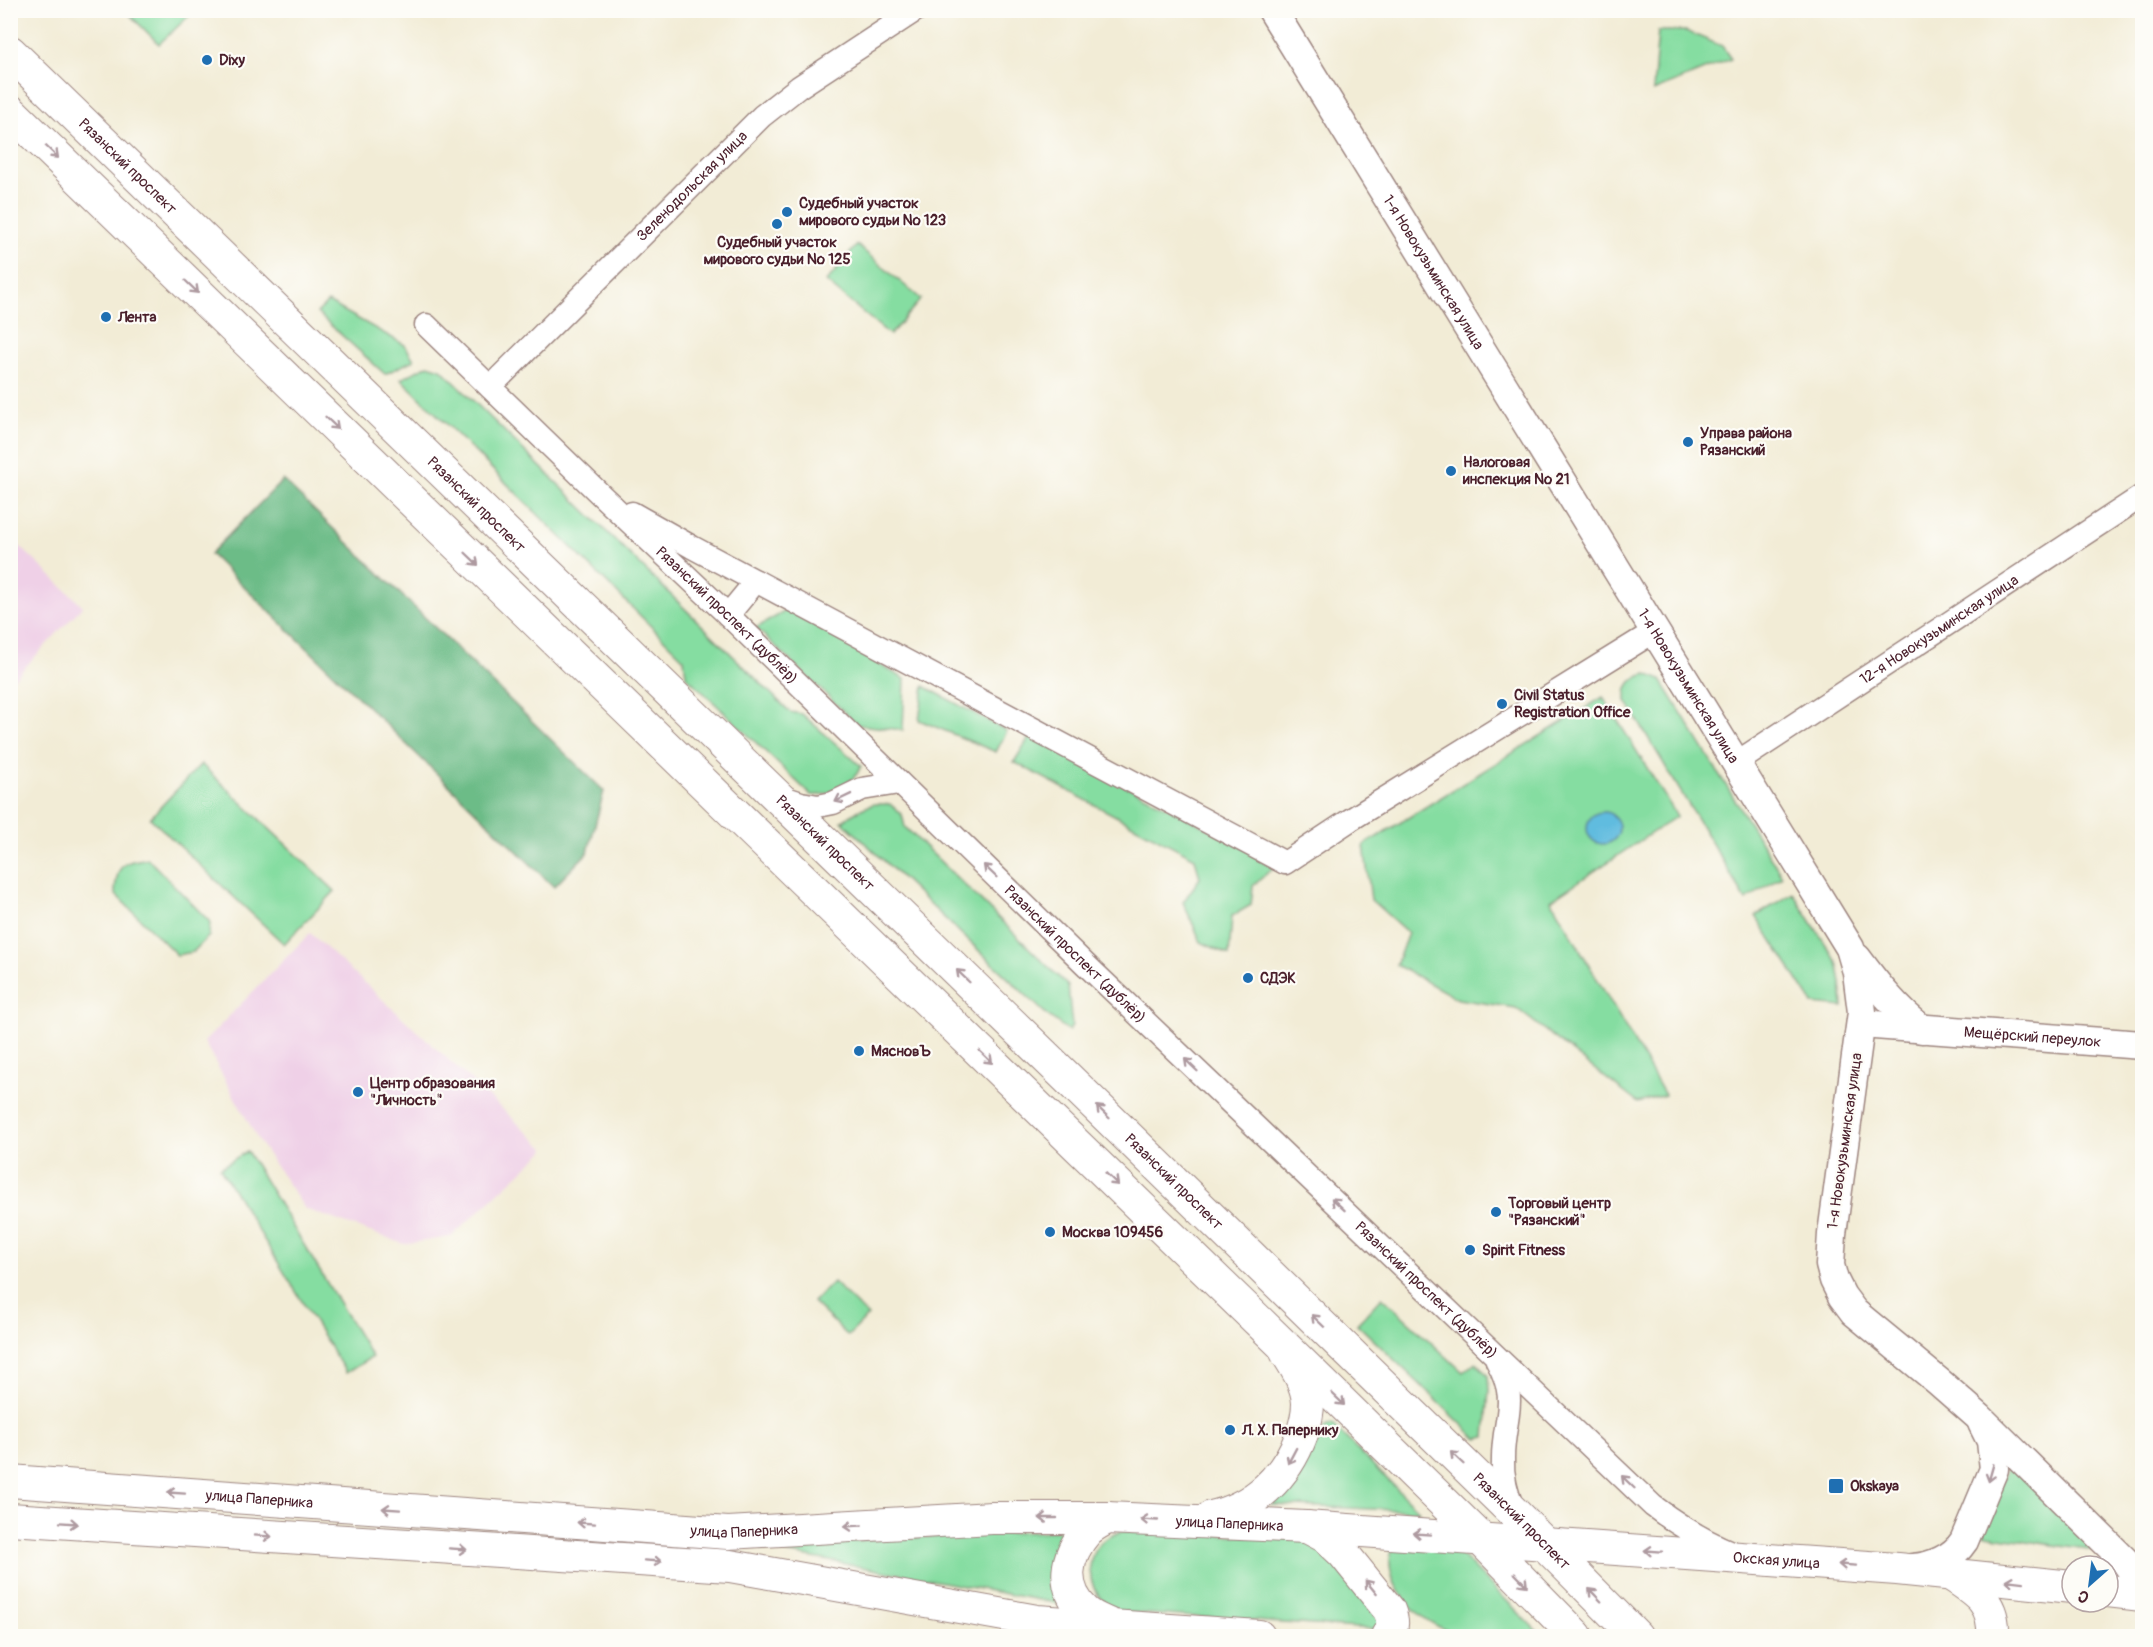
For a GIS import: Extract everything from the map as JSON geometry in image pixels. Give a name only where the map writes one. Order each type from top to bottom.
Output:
[{"type":"main road","name":"Рязанский проспект","points":[[10,52],[1515,1514],[1635,1636]]},
{"type":"main road","points":[[10,111],[1281,1344],[1480,1538],[1576,1636]]},
{"type":"main road","points":[[1191,1522],[1227,1514],[1264,1492],[1286,1467],[1299,1443],[1308,1404],[1304,1383],[1281,1344]]},
{"type":"main road","name":"улица Паперника","points":[[10,1481],[728,1533],[992,1518],[1107,1518],[1480,1538]]},
{"type":"main road","points":[[1107,1518],[1088,1530],[1072,1552],[1067,1571],[1070,1592],[1086,1613],[1111,1625]]},
{"type":"main road","points":[[10,1519],[730,1566],[1037,1621],[1259,1636]]},
{"type":"main road","points":[[1306,1527],[1326,1537],[1343,1552],[1389,1610],[1393,1620],[1387,1636]]},
{"type":"main road","name":"Окская улица","points":[[1480,1538],[1947,1573],[2060,1586]]},
{"type":"main road","points":[[1947,1573],[1981,1597],[1991,1611],[1994,1624],[1993,1636]]},
{"type":"main road","points":[[2120,1592],[2142,1595]]},
{"type":"street","name":"Зеленодольская улица","points":[[490,387],[762,116],[799,87],[916,10]]},
{"type":"street","name":"1-я Новокузьминская улица","points":[[1272,10],[1850,948],[1857,972],[1861,1024],[1832,1234],[1830,1265],[1834,1280],[1854,1312],[1980,1418],[2125,1561],[2142,1585]]},
{"type":"street","name":"Рязанский проспект (дублёр)","points":[[426,326],[728,615],[1085,964],[1653,1506],[1678,1525],[1708,1543],[1746,1558]]},
{"type":"street","points":[[600,495],[756,581],[1285,863],[1350,820],[1655,631]]},
{"type":"street","name":"12-я Новокузьминская улица","points":[[1736,763],[2142,496]]},
{"type":"street","points":[[728,615],[756,581]]},
{"type":"street","points":[[776,794],[818,806],[833,803],[862,789],[899,783]]},
{"type":"street","points":[[1850,948],[1880,990],[1903,1015],[1922,1029]]},
{"type":"street","name":"Мещёрский переулок","points":[[1861,1024],[2142,1045]]},
{"type":"street","points":[[1493,1354],[1505,1376],[1510,1392],[1503,1472],[1506,1491],[1515,1514]]},
{"type":"street","points":[[1897,1569],[1917,1568],[1946,1559],[1958,1550],[1964,1541],[1994,1469],[1991,1441],[1980,1418]]},
{"type":"shaded area","points":[[10,537],[83,606],[11,682],[10,682]]},
{"type":"shaded area","name":"Центр образования \"Личность\"","points":[[310,933],[546,1149],[451,1237],[404,1244],[305,1209],[260,1143],[204,1042]]},
{"type":"green space","points":[[126,11],[184,11],[191,14],[159,44]]},
{"type":"green space","points":[[1658,31],[1686,31],[1722,46],[1731,59],[1653,91]]},
{"type":"green space","points":[[857,245],[921,299],[890,335],[826,282]]},
{"type":"green space","points":[[328,302],[405,345],[414,360],[385,374],[317,313]]},
{"type":"green space","points":[[428,365],[441,369],[790,712],[802,714],[861,766],[853,778],[847,784],[826,794],[811,795],[686,676],[684,659],[401,379]]},
{"type":"green space","points":[[283,480],[604,791],[588,852],[554,887],[210,554]]},
{"type":"green space","points":[[789,609],[870,646],[875,662],[905,679],[903,730],[858,725],[756,628]]},
{"type":"green space","points":[[1647,674],[1661,680],[1782,876],[1746,900],[1626,701],[1630,683]]},
{"type":"green space","points":[[924,686],[1007,731],[996,752],[919,720]]},
{"type":"green space","points":[[1603,697],[1677,816],[1551,900],[1665,1095],[1638,1103],[1516,1008],[1458,999],[1396,965],[1408,933],[1371,900],[1364,845]]},
{"type":"green space","points":[[1030,736],[1277,864],[1253,886],[1251,905],[1232,916],[1229,955],[1201,942],[1183,902],[1200,878],[1195,858],[1014,762]]},
{"type":"green space","points":[[201,764],[335,891],[284,944],[150,818]]},
{"type":"green space","points":[[874,804],[890,804],[902,815],[905,827],[1068,986],[1072,1026],[1069,1031],[1047,1015],[842,821]]},
{"type":"green space","points":[[148,859],[210,922],[209,936],[193,952],[177,955],[115,894],[117,877],[122,867],[132,861]]},
{"type":"green space","points":[[1793,893],[1837,962],[1843,1007],[1813,1004],[1756,916]]},
{"type":"green space","points":[[247,1151],[372,1357],[346,1373],[220,1168]]},
{"type":"green space","points":[[833,1282],[868,1316],[848,1336],[813,1302]]},
{"type":"green space","points":[[1382,1297],[1463,1372],[1476,1362],[1488,1376],[1485,1437],[1477,1439],[1357,1324]]},
{"type":"green space","points":[[1332,1424],[1419,1511],[1271,1505],[1286,1491],[1325,1427]]},
{"type":"green space","points":[[2009,1465],[2016,1468],[2095,1551],[1978,1534]]},
{"type":"green space","points":[[1072,1530],[1066,1605],[749,1546]]},
{"type":"green space","points":[[1121,1531],[1312,1538],[1383,1624],[1373,1629],[1120,1612],[1107,1605],[1098,1595],[1090,1571],[1093,1554],[1098,1547],[1106,1539]]},
{"type":"green space","points":[[1394,1545],[1455,1549],[1542,1636],[1453,1632],[1437,1626],[1413,1609],[1396,1585],[1391,1572],[1390,1558]]},
{"type":"water","points":[[1603,812],[1614,817],[1619,828],[1614,839],[1603,844],[1592,839],[1587,828],[1592,817]]},
{"type":"place","name":"Dixy","points":[[207,60]]},
{"type":"place","name":"Судебный участок мирового судьи № 123","points":[[787,212]]},
{"type":"place","name":"Судебный участок мирового судьи № 125","points":[[777,224]]},
{"type":"place","name":"Лента","points":[[106,317]]},
{"type":"place","name":"Управа района Рязанский","points":[[1688,442]]},
{"type":"place","name":"Налоговая инспекция № 21","points":[[1451,471]]},
{"type":"place","name":"Civil Status Registration Office","points":[[1502,704]]},
{"type":"place","name":"СДЭК","points":[[1248,978]]},
{"type":"place","name":"МясновЪ","points":[[859,1051]]},
{"type":"place","name":"Центр образования \"Личность\"","points":[[358,1092]]},
{"type":"place","name":"Торговый центр \"Рязанский\"","points":[[1496,1212]]},
{"type":"place","name":"Москва 109456","points":[[1050,1232]]},
{"type":"place","name":"Spirit Fitness","points":[[1470,1250]]},
{"type":"place","name":"Л. Х. Папернику","points":[[1230,1430]]},
{"type":"place","name":"Okskaya","points":[[1836,1486]]}]
